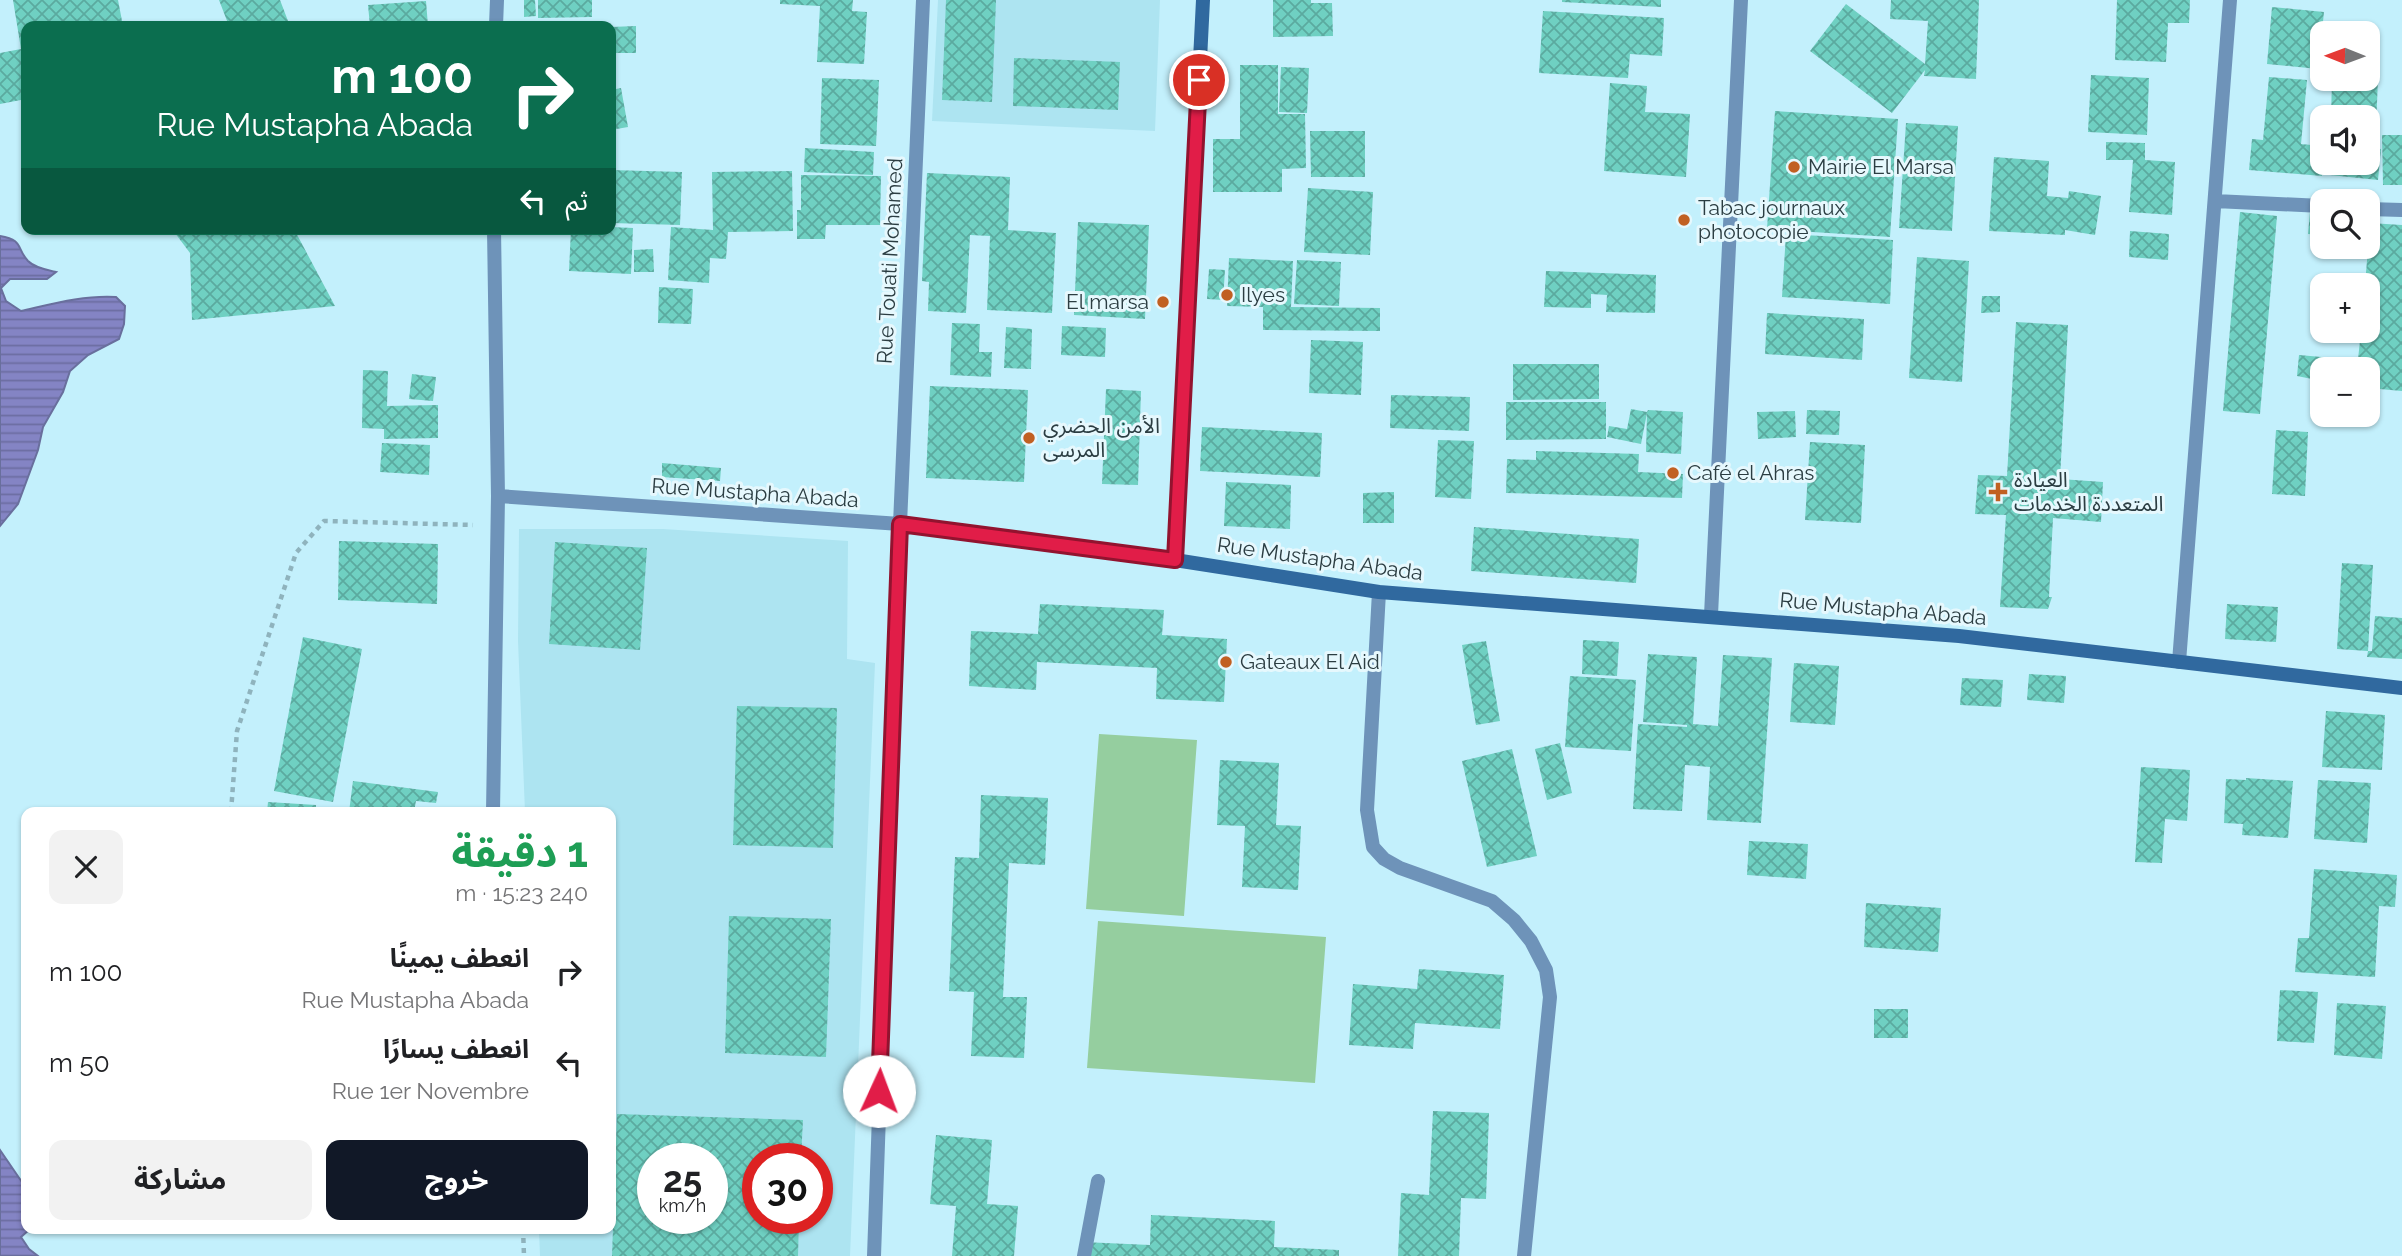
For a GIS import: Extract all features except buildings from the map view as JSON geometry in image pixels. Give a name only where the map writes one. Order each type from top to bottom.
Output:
[{"type":"main road","points":[[1175,560],[1203,0]]},
{"type":"main road","name":"Rue Mustapha Abada","points":[[1175,560],[1378,592],[1711,615],[1959,636],[2402,688]]},
{"type":"street","points":[[496,21],[497,0]]},
{"type":"street","name":"Rue Touati Mohamed","points":[[874,1256],[900,524],[923,0]]},
{"type":"street","points":[[1711,615],[1741,0]]},
{"type":"street","points":[[2179,662],[2230,0]]},
{"type":"street","points":[[2215,201],[2310,205]]},
{"type":"street","points":[[2380,209],[2402,210]]},
{"type":"street","points":[[493,807],[498,496],[494,235]]},
{"type":"street","name":"Rue Mustapha Abada","points":[[498,496],[900,524],[1175,560]]},
{"type":"street","points":[[1378,592],[1367,810],[1373,848],[1399,868],[1492,901],[1514,920],[1531,941],[1546,970],[1550,997],[1524,1256]]},
{"type":"street","points":[[1084,1256],[1098,1181]]},
{"type":"path","points":[[232,807],[237,731],[296,553],[324,521],[481,525],[498,496]]},
{"type":"path","points":[[523,1234],[524,1256]]},
{"type":"shaded area","points":[[938,0],[1160,0],[1155,131],[932,121]]},
{"type":"shaded area","points":[[519,529],[663,529],[848,541],[847,659],[875,663],[850,1256],[540,1256],[539,1234],[616,1234],[616,807],[525,807],[518,641]]},
{"type":"green space","points":[[1099,734],[1197,740],[1184,916],[1086,909]]},
{"type":"green space","points":[[1098,921],[1326,937],[1315,1083],[1087,1068]]},
{"type":"water","points":[[0,236],[16,242],[31,263],[56,272],[47,279],[10,279],[1,288],[6,301],[21,311],[92,297],[116,297],[125,306],[124,324],[119,339],[88,355],[70,371],[63,392],[43,427],[38,450],[18,504],[0,526]]},
{"type":"water","points":[[0,1150],[21,1181],[21,1234],[24,1234],[21,1237],[38,1256],[0,1256]]},
{"type":"place","name":"Mairie El Marsa","points":[[1794,167]]},
{"type":"place","name":"Tabac journaux photocopie","points":[[1684,220]]},
{"type":"place","name":"Ilyes","points":[[1227,295]]},
{"type":"place","name":"El marsa","points":[[1163,302]]},
{"type":"place","name":"الأمن الحضري المرسى","points":[[1029,438]]},
{"type":"place","name":"Café el Ahras","points":[[1673,473]]},
{"type":"place","name":"العيادة المتعددة الخدمات","points":[[1998,492]]},
{"type":"place","name":"Gateaux El Aid","points":[[1226,662]]},
{"type":"route","points":[[879,1091],[900,524],[1175,560],[1199,80]]}]
